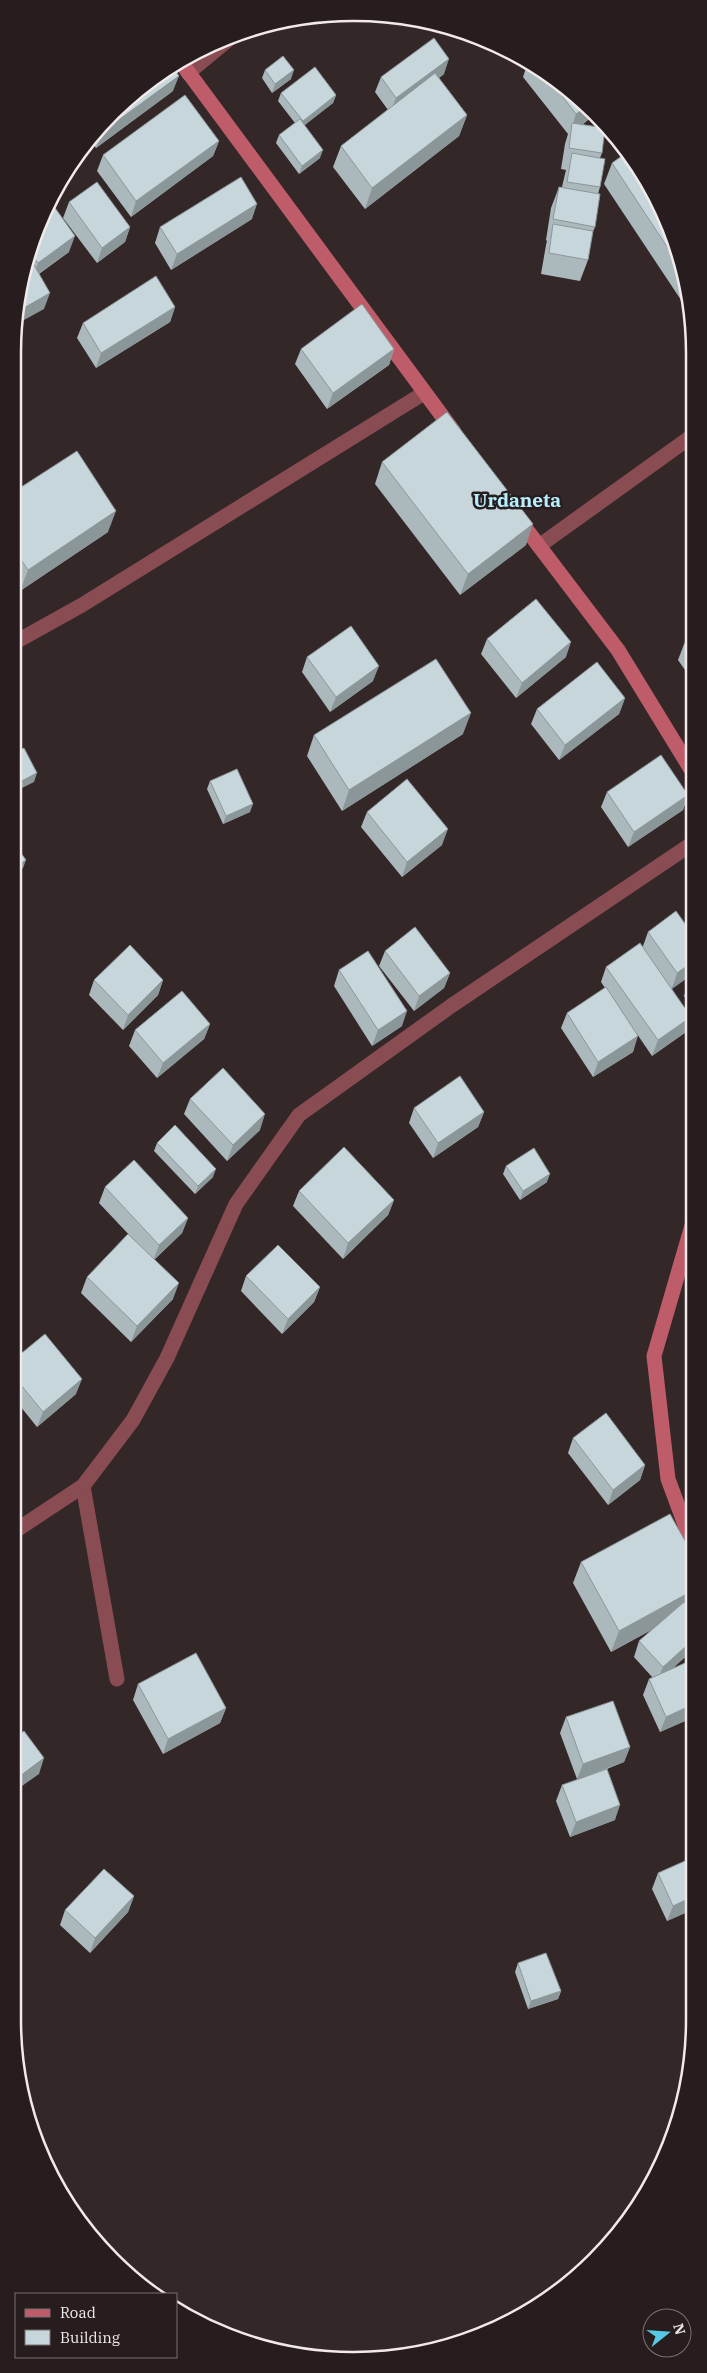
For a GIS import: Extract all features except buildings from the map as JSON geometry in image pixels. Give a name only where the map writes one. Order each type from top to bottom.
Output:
[{"type":"street","points":[[184,68],[465,447]]},
{"type":"street","points":[[21,639],[82,605],[424,393]]},
{"type":"street","points":[[540,546],[686,440]]},
{"type":"street","points":[[511,508],[618,650],[686,761]]},
{"type":"street","points":[[21,1527],[83,1486],[133,1420],[167,1358],[236,1204],[299,1115],[452,1006],[686,847]]},
{"type":"street","points":[[686,1246],[654,1356],[668,1479],[686,1527]]},
{"type":"street","points":[[83,1486],[117,1678]]},
{"type":"district","name":"Urdaneta","points":[[517,500]]}]
